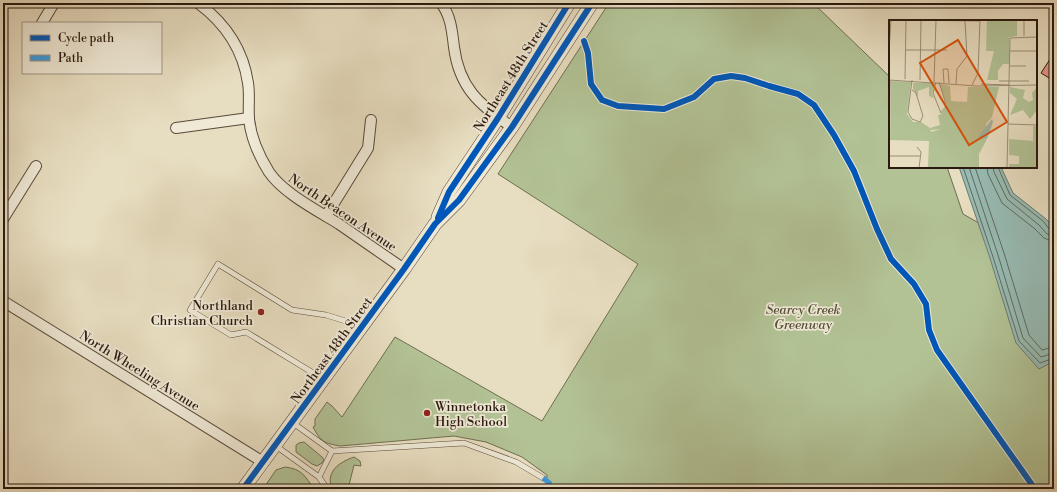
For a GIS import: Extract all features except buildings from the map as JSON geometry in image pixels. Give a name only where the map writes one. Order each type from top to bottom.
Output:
[{"type":"street","points":[[43,22],[54,3]]},
{"type":"street","name":"North Beacon Avenue","points":[[198,3],[225,27],[236,46],[248,83],[251,134],[270,174],[277,182],[295,196],[404,269]]},
{"type":"street","points":[[441,3],[450,19],[458,69],[464,82],[482,105],[512,127]]},
{"type":"street","name":"Northeast 48th Street","points":[[243,489],[404,269],[435,224],[450,192],[569,3]]},
{"type":"street","name":"Northeast 48th Street","points":[[435,224],[459,200],[512,127],[592,3]]},
{"type":"street","points":[[176,128],[249,118]]},
{"type":"street","points":[[326,216],[368,148],[371,120]]},
{"type":"street","points":[[3,219],[36,166]]},
{"type":"street","name":"North Wheeling Avenue","points":[[3,301],[263,462]]},
{"type":"lane","points":[[324,379],[246,332],[231,336],[190,310],[218,264],[292,310],[326,315],[362,326]]},
{"type":"lane","points":[[292,422],[332,451],[464,443],[516,462],[543,478]]},
{"type":"lane","points":[[276,445],[319,477],[327,489]]},
{"type":"lane","points":[[319,477],[332,451]]},
{"type":"green space","name":"Searcy Creek Greenway","points":[[609,3],[813,3],[889,76],[889,168],[947,168],[963,214],[1054,266],[1054,489],[546,489],[547,475],[522,457],[486,442],[454,436],[340,446],[327,443],[318,436],[313,427],[315,426],[315,419],[327,402],[342,417],[395,337],[542,421],[638,264],[498,174]]},
{"type":"green space","points":[[304,442],[322,457],[324,460],[322,463],[317,466],[312,464],[296,452],[296,445]]},
{"type":"green space","points":[[354,457],[360,461],[361,466],[354,465],[348,489],[332,489],[330,483],[332,472],[339,465]]},
{"type":"green space","points":[[285,467],[299,471],[314,489],[263,489],[276,470]]},
{"type":"water","points":[[959,168],[1001,168],[1013,193],[1046,219],[1054,228],[1054,361],[1039,369],[1016,343],[990,258]]},
{"type":"marked path","points":[[543,478],[557,489]]},
{"type":"cycle path","points":[[438,218],[449,192],[498,118],[569,3]]},
{"type":"cycle path","points":[[243,489],[404,269],[435,224],[459,200],[512,127],[592,3]]},
{"type":"cycle path","points":[[584,41],[588,53],[591,84],[602,100],[618,106],[664,109],[694,97],[714,79],[731,76],[745,78],[798,94],[814,105],[834,135],[854,171],[877,229],[891,259],[914,284],[926,304],[929,330],[937,350],[1035,489]]},
{"type":"place","name":"Northland Christian Church","points":[[261,312]]},
{"type":"place","name":"Winnetonka High School","points":[[427,413]]}]
